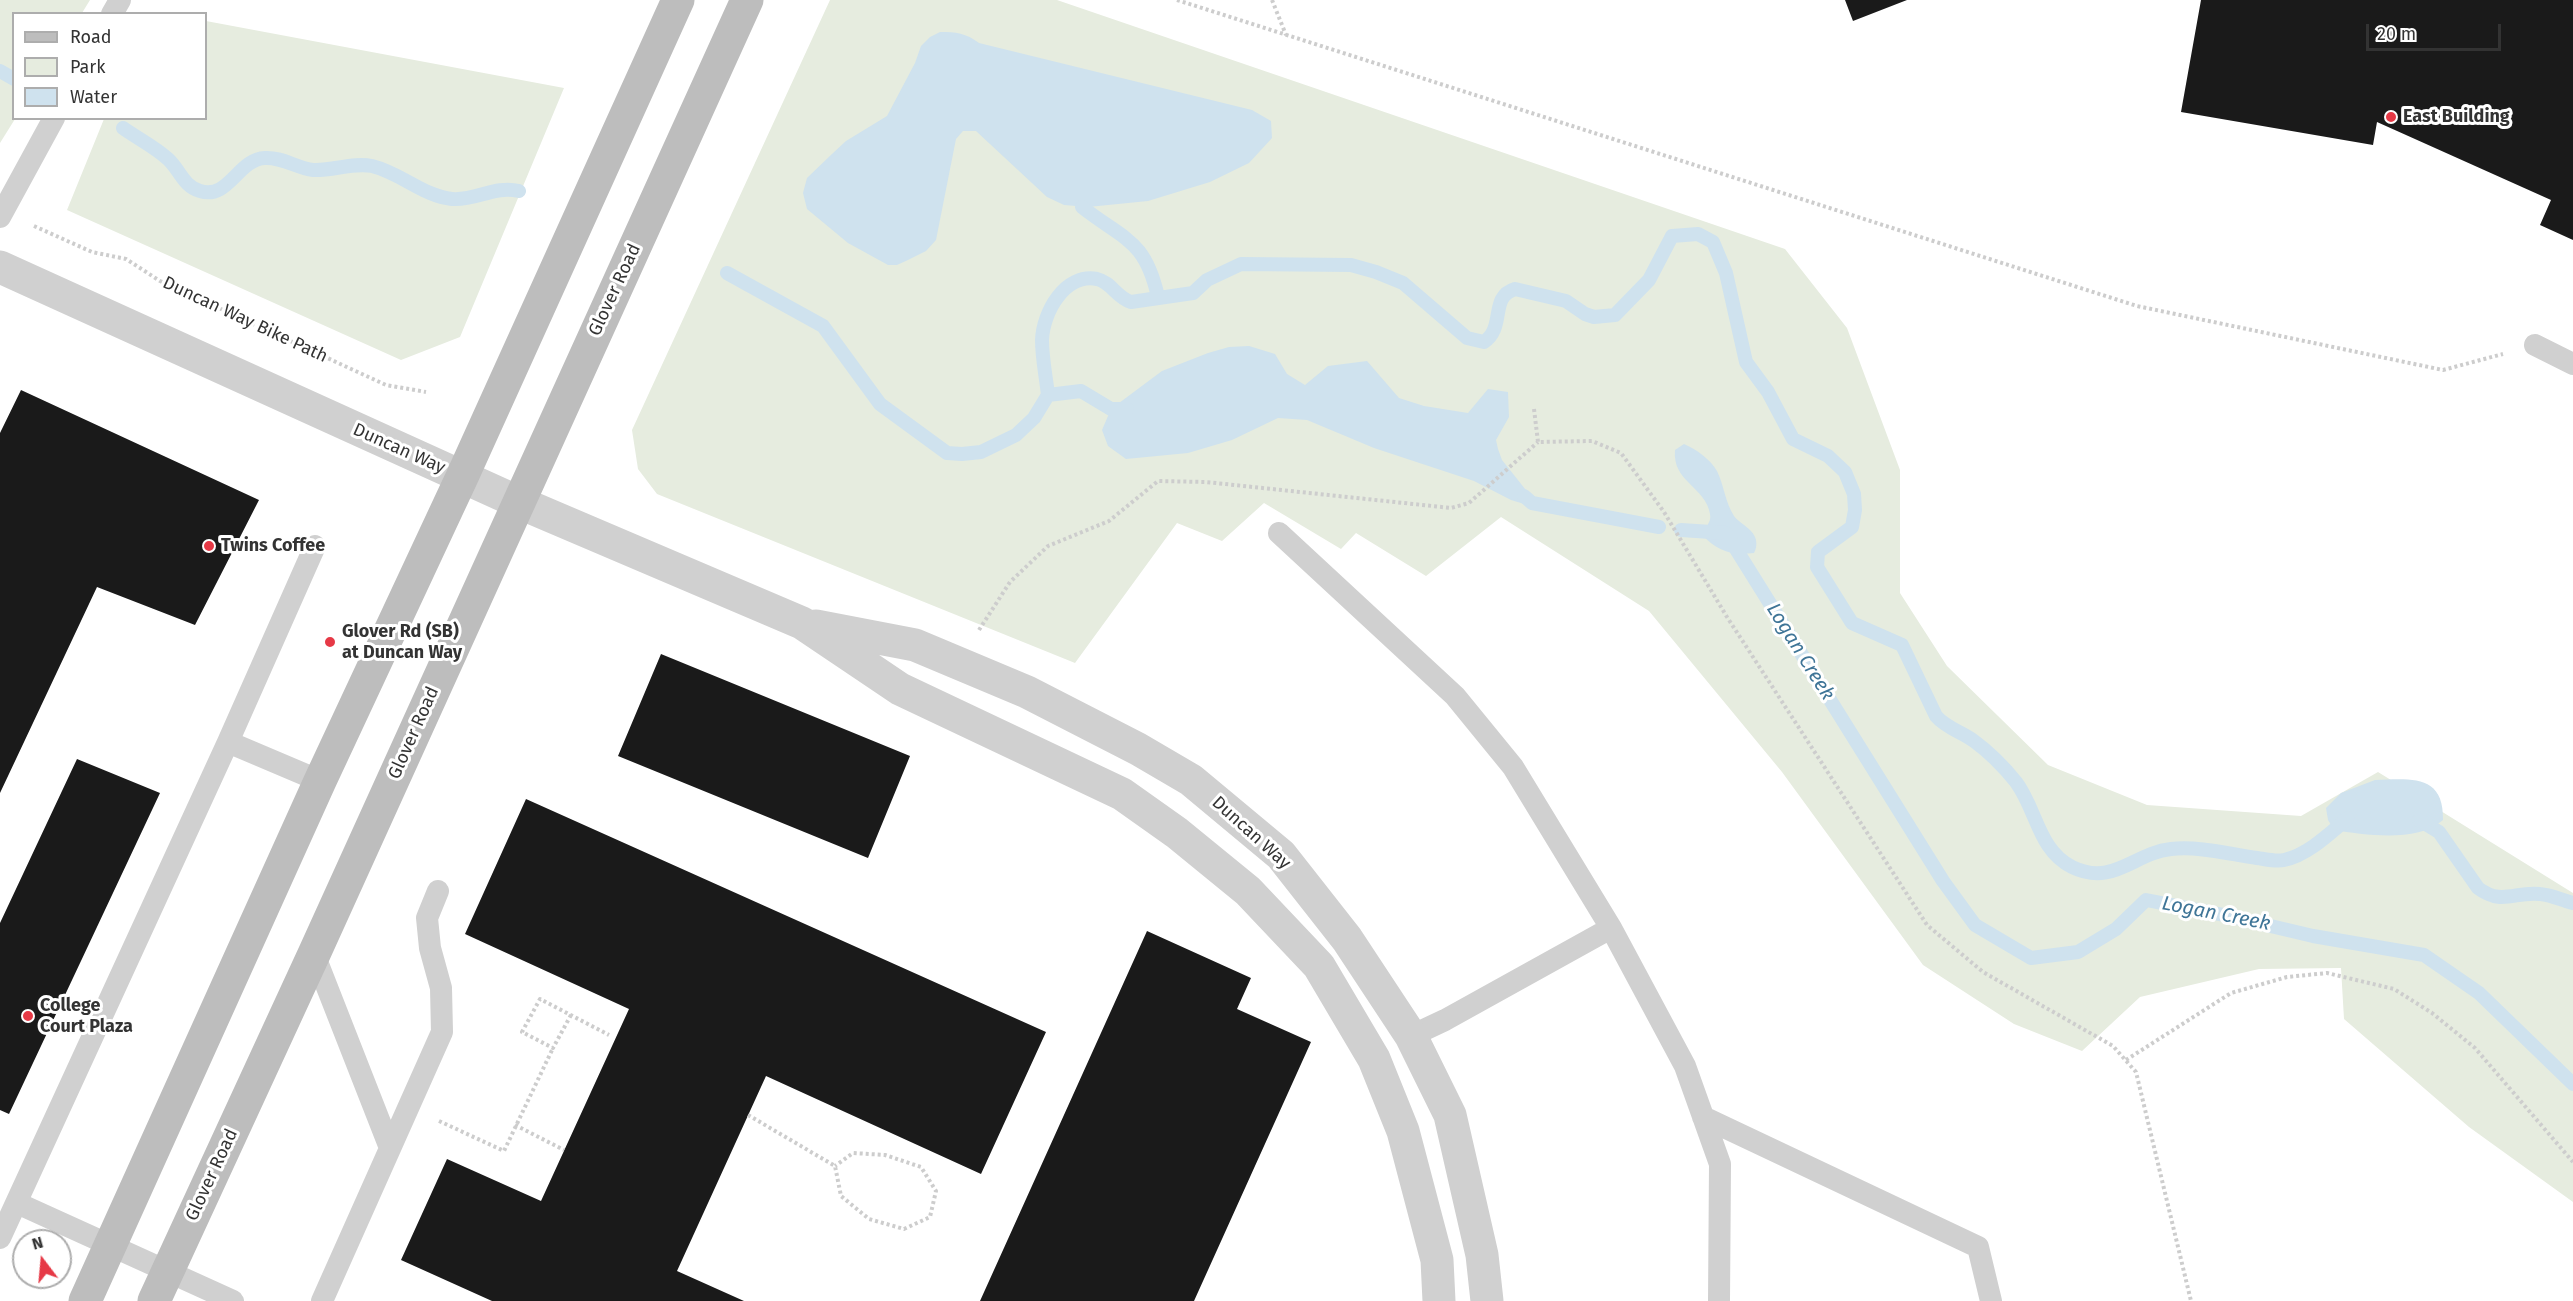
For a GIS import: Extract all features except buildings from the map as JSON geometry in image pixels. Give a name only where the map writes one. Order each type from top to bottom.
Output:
[{"type":"main road","points":[[85,1301],[320,781],[462,477],[678,0]]},
{"type":"main road","name":"Glover Road","points":[[153,1301],[314,954],[747,0]]},
{"type":"street","name":"Duncan Way","points":[[0,267],[518,502],[802,623],[900,689],[1122,794],[1177,833],[1248,891],[1319,966],[1374,1059],[1403,1131],[1437,1260],[1439,1301]]},
{"type":"street","name":"Duncan Way","points":[[802,623],[915,645],[1027,692],[1138,748],[1191,780],[1281,855],[1347,939],[1411,1036],[1450,1115],[1482,1255],[1487,1301]]},
{"type":"lane","points":[[1,214],[53,120]]},
{"type":"lane","points":[[2535,345],[2573,364]]},
{"type":"lane","points":[[1279,533],[1455,696],[1514,767],[1611,928],[1685,1066],[1720,1164],[1719,1301]]},
{"type":"lane","points":[[0,1238],[228,742],[315,546]]},
{"type":"lane","points":[[228,742],[320,781]]},
{"type":"lane","points":[[322,1301],[442,1032],[441,988],[430,948],[427,918],[438,891]]},
{"type":"lane","points":[[1411,1036],[1611,928]]},
{"type":"lane","points":[[314,954],[390,1148]]},
{"type":"lane","points":[[1703,1117],[1978,1248],[1991,1301]]},
{"type":"lane","points":[[17,1203],[233,1301]]},
{"type":"path","points":[[1177,0],[2137,306],[2443,370],[2535,345]]},
{"type":"path","points":[[1272,0],[1286,35]]},
{"type":"path","name":"Duncan Way Bike Path","points":[[1,214],[92,252],[126,259],[159,281],[386,385],[426,392]]},
{"type":"path","points":[[1534,409],[1538,442]]},
{"type":"path","points":[[975,636],[1010,582],[1048,546],[1109,521],[1158,481],[1206,482],[1451,508],[1461,506],[1475,497],[1538,442],[1592,441],[1621,453],[1664,512],[1727,617],[1926,925],[1983,972],[2113,1046],[2136,1072],[2191,1301]]},
{"type":"path","points":[[2126,1060],[2231,993],[2287,977],[2327,973],[2394,989],[2432,1013],[2475,1048],[2573,1162]]},
{"type":"path","points":[[553,1048],[522,1032],[540,999],[609,1035]]},
{"type":"path","points":[[409,1107],[504,1150],[571,1015]]},
{"type":"path","points":[[748,1115],[835,1166],[841,1196],[869,1219],[904,1229],[930,1216],[936,1191],[921,1167],[885,1155],[853,1153],[835,1166]]},
{"type":"path","points":[[515,1125],[564,1149]]},
{"type":"green space","points":[[0,0],[90,0],[83,12],[12,12],[12,120],[14,120],[0,143]]},
{"type":"green space","points":[[830,0],[1057,0],[1785,249],[1847,328],[1900,470],[1900,593],[1947,666],[2048,765],[2147,805],[2301,816],[2378,772],[2573,893],[2573,1202],[2469,1127],[2344,1019],[2341,968],[2259,969],[2140,997],[2082,1051],[2014,1024],[1923,965],[1782,772],[1649,611],[1501,517],[1426,576],[1356,533],[1341,549],[1264,503],[1222,541],[1177,523],[1075,663],[657,494],[638,469],[632,430]]},
{"type":"green space","points":[[207,21],[564,88],[460,337],[401,360],[67,210],[104,120],[207,120]]},
{"type":"water","points":[[940,32],[961,34],[979,43],[1252,110],[1271,121],[1272,138],[1249,163],[1210,182],[1148,201],[1088,207],[1064,205],[1047,197],[976,131],[963,131],[956,139],[936,240],[926,251],[897,265],[888,265],[848,243],[807,209],[803,193],[807,178],[846,141],[887,116],[915,63],[921,46],[930,37]]},
{"type":"water","points":[[1249,346],[1275,354],[1287,374],[1305,385],[1328,366],[1367,361],[1399,398],[1424,406],[1468,413],[1488,389],[1508,392],[1509,417],[1496,440],[1498,449],[1502,460],[1537,504],[1534,507],[1511,500],[1474,481],[1374,448],[1307,420],[1278,418],[1232,440],[1188,453],[1126,459],[1108,446],[1102,430],[1111,409],[1162,371],[1208,353],[1229,347]]},
{"type":"water","points":[[1684,444],[1703,455],[1717,471],[1734,516],[1755,536],[1754,553],[1738,554],[1719,549],[1702,535],[1710,520],[1707,505],[1683,477],[1675,461],[1675,450]]},
{"type":"water","points":[[2401,779],[2423,782],[2438,794],[2442,805],[2443,820],[2420,832],[2406,835],[2361,834],[2334,830],[2328,820],[2326,808],[2341,793],[2375,780]]},
{"type":"waterway","name":"Logan Creek","points":[[0,71],[12,78]]},
{"type":"waterway","name":"Logan Creek","points":[[123,128],[163,155],[186,182],[200,191],[219,190],[248,165],[265,158],[277,159],[313,170],[358,165],[372,166],[383,169],[431,194],[452,199],[469,198],[502,190],[519,191]]},
{"type":"waterway","points":[[1082,207],[1121,235],[1139,252],[1147,263],[1158,297]]},
{"type":"waterway","points":[[1048,395],[1043,361],[1043,329],[1051,307],[1058,297],[1066,288],[1085,279],[1102,281],[1131,302],[1193,293],[1207,280],[1241,264],[1351,265],[1403,283],[1467,338],[1484,342],[1491,336],[1494,329],[1502,299],[1515,289],[1566,301],[1585,314],[1594,317],[1615,315],[1649,280],[1672,236],[1698,234],[1713,242],[1726,273],[1746,362],[1768,392],[1793,439],[1828,456],[1845,472],[1854,494],[1855,510],[1852,527],[1818,552],[1817,567],[1852,623],[1902,645],[1936,716],[1944,724],[1980,745],[2011,776],[2023,793],[2045,840],[2061,860],[2072,867],[2100,873],[2112,871],[2158,852],[2182,848],[2281,861],[2310,848],[2348,818]]},
{"type":"waterway","name":"Logan Creek","points":[[727,273],[823,326],[880,404],[947,453],[981,452],[1016,435],[1034,418],[1048,395]]},
{"type":"waterway","points":[[1048,395],[1081,391],[1111,409],[1127,409]]},
{"type":"waterway","points":[[1524,496],[1532,503],[1659,527]]},
{"type":"waterway","name":"Logan Creek","points":[[1681,530],[1726,533],[1943,881],[1975,925],[2031,958],[2078,952],[2116,929],[2146,900],[2313,936],[2424,955],[2479,993],[2573,1084]]},
{"type":"waterway","points":[[2419,820],[2439,832],[2478,888],[2487,893],[2502,897],[2540,894],[2573,903]]},
{"type":"place","name":"East Building","points":[[2391,117]]},
{"type":"place","name":"Twins Coffee","points":[[209,546]]},
{"type":"place","name":"Glover Rd (SB) at Duncan Way","points":[[330,642]]},
{"type":"place","name":"College Court Plaza","points":[[28,1016]]}]
